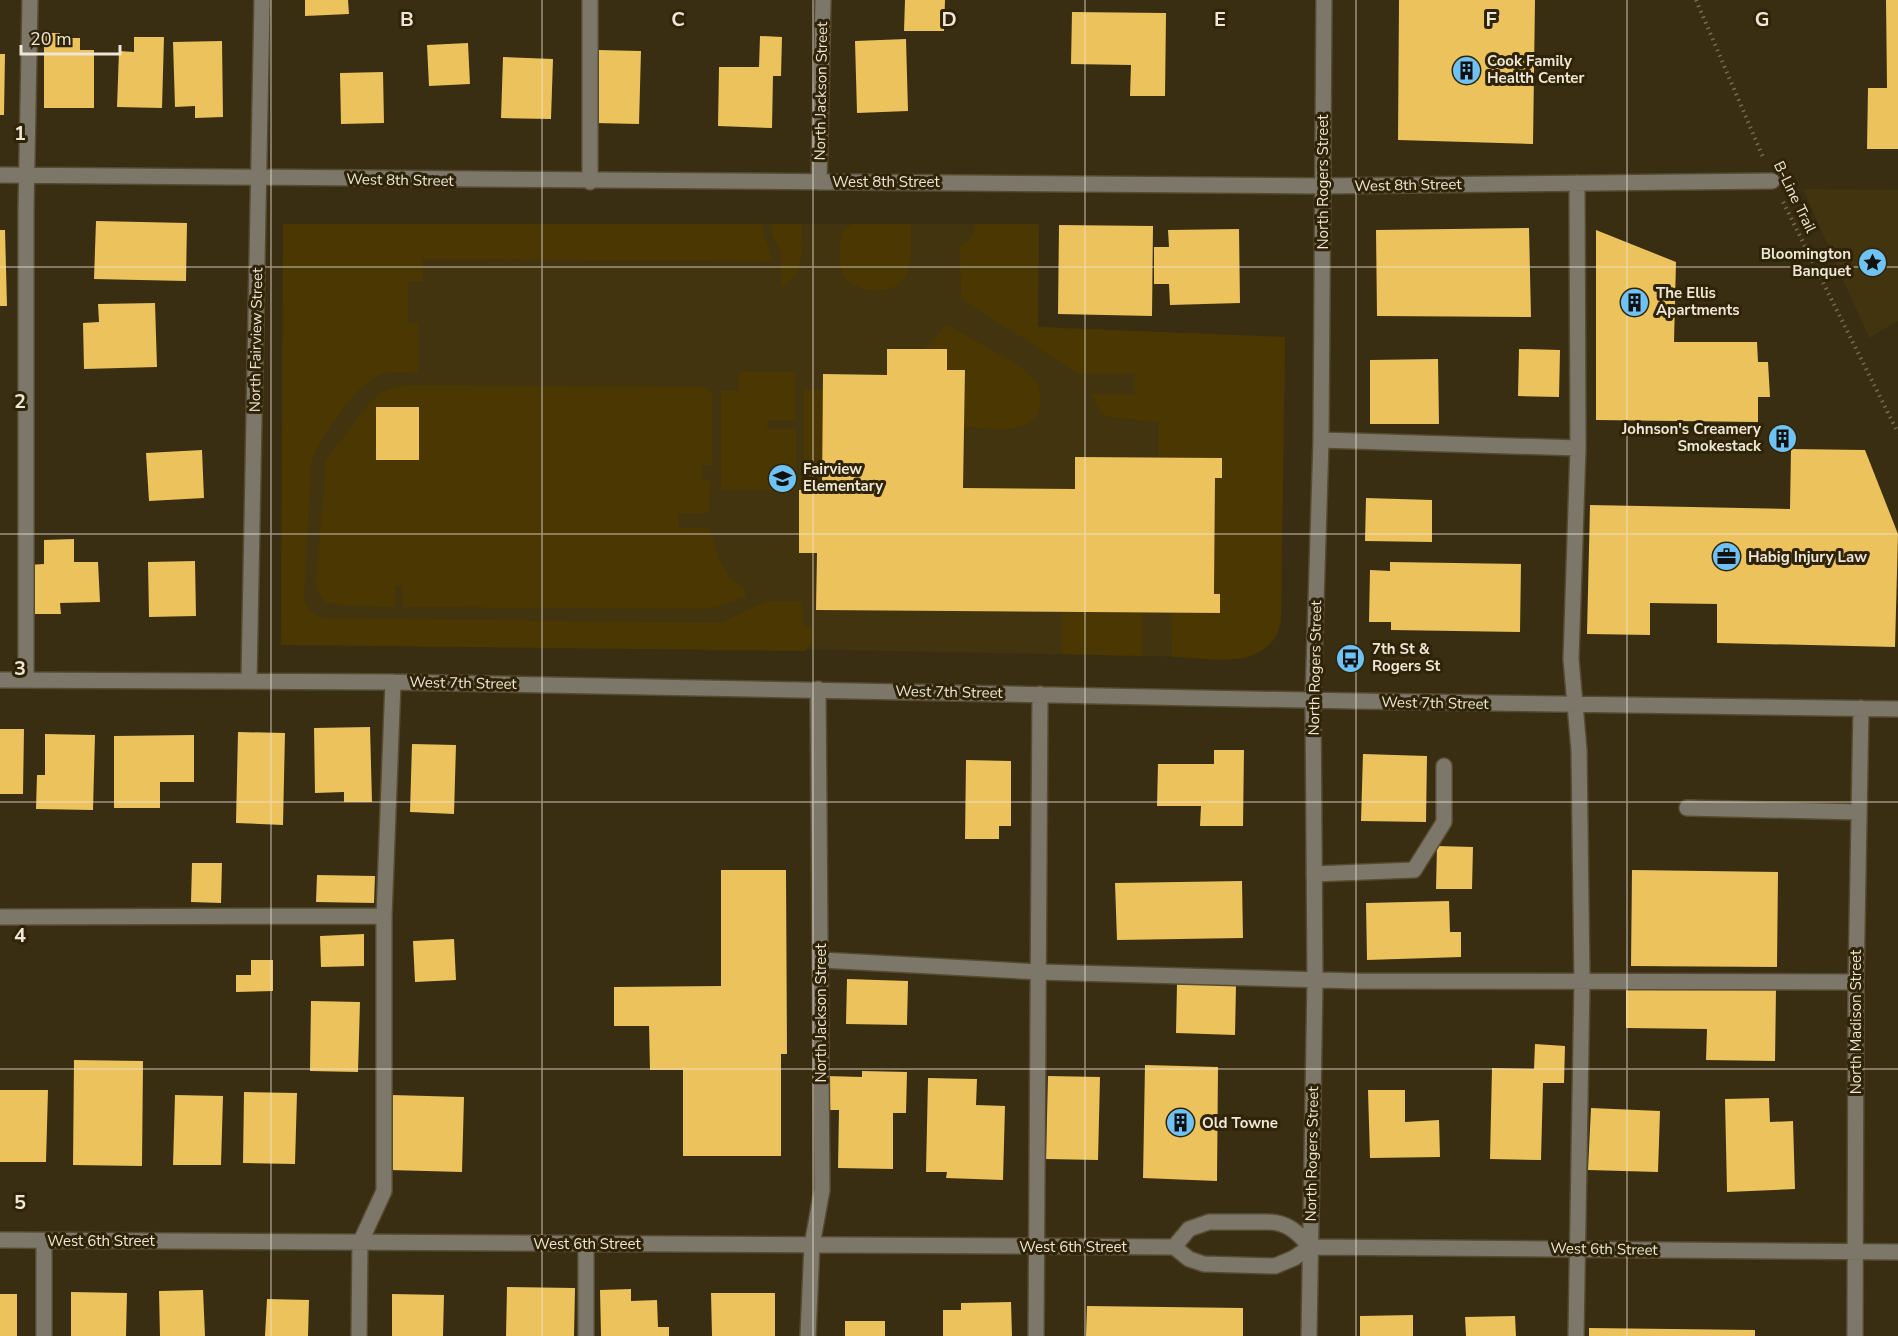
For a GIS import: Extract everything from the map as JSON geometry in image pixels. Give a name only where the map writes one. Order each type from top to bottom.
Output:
[{"type":"street","points":[[26,680],[27,176],[30,0]]},
{"type":"street","name":"North Fairview Street","points":[[249,680],[262,0]]},
{"type":"street","points":[[590,0],[590,182]]},
{"type":"street","name":"North Jackson Street","points":[[819,182],[823,0]]},
{"type":"street","name":"North Rogers Street","points":[[1310,1336],[1315,980],[1313,700],[1321,440],[1324,0]]},
{"type":"street","name":"West 8th Street","points":[[0,175],[590,182],[1323,186],[1772,181]]},
{"type":"street","points":[[1576,1336],[1582,982],[1579,750],[1571,659],[1578,448],[1577,183]]},
{"type":"street","points":[[1321,440],[1578,448]]},
{"type":"street","name":"West 7th Street","points":[[0,680],[393,682],[1574,705],[1898,709]]},
{"type":"street","points":[[359,1336],[360,1242],[384,1191],[384,916],[393,682]]},
{"type":"street","name":"North Jackson Street","points":[[808,1336],[812,1245],[822,1190],[818,689]]},
{"type":"street","points":[[1036,1336],[1040,694]]},
{"type":"street","name":"North Madison Street","points":[[1855,1336],[1856,982],[1861,708]]},
{"type":"street","points":[[1314,874],[1414,870],[1444,822],[1444,766]]},
{"type":"street","points":[[1687,808],[1859,813]]},
{"type":"street","points":[[0,917],[384,916]]},
{"type":"street","points":[[820,960],[1039,972],[1315,980],[1856,982]]},
{"type":"street","points":[[1209,1222],[1276,1222],[1296,1229],[1310,1247],[1294,1258],[1275,1266],[1204,1264],[1188,1259],[1174,1247],[1189,1229],[1209,1222]]},
{"type":"street","name":"West 6th Street","points":[[0,1240],[1174,1247]]},
{"type":"street","points":[[44,1241],[44,1336]]},
{"type":"street","points":[[586,1245],[586,1336]]},
{"type":"street","name":"West 6th Street","points":[[1310,1247],[1898,1252]]},
{"type":"path","name":"B-Line Trail","points":[[1696,0],[1772,181],[1898,433]]},
{"type":"shaded area","points":[[1803,189],[1898,190],[1898,321],[1869,338]]},
{"type":"shaded area","name":"Fairview Elementary","points":[[283,224],[1039,224],[1038,327],[1285,337],[1281,620],[1278,635],[1269,646],[1246,658],[281,639]]},
{"type":"shaded area","points":[[283,224],[762,224],[772,261],[423,259],[423,281],[408,281],[408,323],[418,323],[418,373],[389,373],[370,380],[349,401],[329,428],[311,464],[304,600],[310,612],[322,618],[720,623],[768,601],[802,601],[802,617],[805,626],[813,628],[813,641],[805,651],[281,645]]},
{"type":"shaded area","points":[[771,224],[801,224],[802,251],[799,268],[795,276],[781,287],[781,252],[772,235]]},
{"type":"shaded area","points":[[852,224],[911,224],[911,257],[909,267],[900,283],[891,288],[870,290],[856,286],[844,278],[839,264],[841,231]]},
{"type":"shaded area","points":[[976,224],[1039,224],[1038,327],[1285,337],[1281,620],[1275,637],[1265,648],[1238,659],[1172,657],[1171,613],[1220,613],[1220,595],[1214,594],[1215,478],[1222,478],[1222,458],[1159,457],[1159,422],[1108,417],[1101,413],[1091,394],[1134,394],[1134,374],[1079,374],[961,299],[960,247],[973,235]]},
{"type":"shaded area","points":[[947,325],[1003,356],[1033,378],[1039,387],[1041,401],[1038,413],[1032,421],[1012,429],[964,427],[964,371],[947,370],[924,349]]},
{"type":"shaded area","points":[[739,372],[795,372],[795,420],[768,420],[767,429],[796,429],[796,490],[721,490],[721,391],[739,391]]},
{"type":"shaded area","points":[[414,385],[705,387],[712,392],[712,465],[703,465],[702,480],[710,480],[709,513],[679,513],[679,528],[710,528],[719,560],[729,577],[746,590],[745,597],[709,609],[403,607],[402,586],[395,586],[395,607],[347,606],[325,602],[317,590],[316,577],[326,460],[370,402],[381,393],[395,387]]},
{"type":"shaded area","points":[[804,389],[823,390],[822,472],[804,471]]},
{"type":"shaded area","points":[[1062,612],[1142,613],[1143,656],[1062,654]]},
{"type":"building","points":[[305,0],[348,0],[349,14],[305,16]]},
{"type":"building","points":[[905,0],[945,0],[944,31],[904,31]]},
{"type":"building","name":"Cook Family Health Center","points":[[1399,0],[1535,0],[1533,144],[1398,140]]},
{"type":"building","points":[[1886,0],[1898,0],[1898,149],[1867,149],[1868,88],[1887,88]]},
{"type":"building","points":[[1072,12],[1166,13],[1165,96],[1130,96],[1131,65],[1071,64]]},
{"type":"building","points":[[44,33],[60,33],[60,38],[80,38],[80,50],[94,50],[94,108],[44,108]]},
{"type":"building","points":[[760,36],[782,37],[781,76],[773,76],[772,128],[718,126],[719,67],[759,67]]},
{"type":"building","points":[[134,37],[164,37],[162,108],[117,107],[119,51],[134,52]]},
{"type":"building","points":[[906,39],[908,111],[857,113],[855,41]]},
{"type":"building","points":[[222,41],[223,117],[195,118],[195,106],[175,107],[173,42]]},
{"type":"building","points":[[468,43],[470,84],[429,86],[427,45]]},
{"type":"building","points":[[597,50],[641,51],[639,124],[595,123]]},
{"type":"building","points":[[0,54],[5,54],[4,115],[0,115]]},
{"type":"building","points":[[503,57],[553,59],[551,119],[501,118]]},
{"type":"building","points":[[383,72],[384,123],[341,124],[340,73]]},
{"type":"building","points":[[96,221],[187,223],[186,281],[94,279]]},
{"type":"building","points":[[1059,225],[1153,226],[1152,316],[1058,314]]},
{"type":"building","points":[[1529,228],[1531,317],[1377,316],[1376,230]]},
{"type":"building","points":[[1239,229],[1240,303],[1170,305],[1169,284],[1154,284],[1154,247],[1169,247],[1168,230]]},
{"type":"building","points":[[0,230],[5,230],[7,306],[0,306]]},
{"type":"building","name":"The Ellis Apartments","points":[[1596,230],[1676,262],[1674,342],[1757,342],[1758,362],[1768,362],[1770,397],[1758,397],[1758,422],[1596,420]]},
{"type":"building","points":[[155,303],[157,367],[84,369],[83,323],[99,322],[98,304]]},
{"type":"building","points":[[887,349],[947,349],[947,370],[965,370],[963,488],[1075,489],[1075,457],[1222,458],[1222,478],[1215,478],[1214,594],[1220,594],[1220,613],[816,610],[817,553],[799,553],[799,490],[822,490],[823,374],[887,375]]},
{"type":"building","points":[[1519,349],[1560,350],[1559,397],[1518,396]]},
{"type":"building","points":[[1438,359],[1439,424],[1370,424],[1370,360]]},
{"type":"building","points":[[376,407],[419,407],[419,460],[376,460]]},
{"type":"building","name":"Johnson's Creamery Smokestack","points":[[1782,429],[1792,436],[1793,440],[1786,450],[1782,451],[1772,444],[1771,440],[1778,430]]},
{"type":"building","points":[[1791,449],[1865,450],[1898,534],[1895,647],[1717,643],[1717,604],[1650,603],[1650,635],[1587,634],[1590,505],[1790,509]]},
{"type":"building","points":[[202,450],[204,498],[149,501],[146,453]]},
{"type":"building","points":[[1366,498],[1432,500],[1432,542],[1365,541]]},
{"type":"building","points":[[74,539],[74,562],[98,562],[100,602],[60,603],[61,614],[29,614],[28,565],[44,564],[44,540]]},
{"type":"building","points":[[195,561],[196,616],[149,617],[148,562]]},
{"type":"building","points":[[1390,562],[1521,564],[1520,632],[1391,630],[1391,622],[1369,622],[1370,570],[1390,571]]},
{"type":"building","points":[[370,727],[372,802],[344,802],[344,792],[315,793],[314,728]]},
{"type":"building","points":[[0,729],[24,729],[23,794],[0,794]]},
{"type":"building","points":[[238,732],[285,733],[283,825],[236,823]]},
{"type":"building","points":[[45,734],[95,735],[93,810],[36,809],[37,775],[45,775]]},
{"type":"building","points":[[194,735],[194,782],[160,782],[160,808],[114,808],[114,736]]},
{"type":"building","points":[[412,744],[456,745],[454,814],[410,812]]},
{"type":"building","points":[[1214,750],[1244,750],[1243,826],[1200,826],[1201,806],[1157,806],[1158,764],[1214,764]]},
{"type":"building","points":[[1363,754],[1427,756],[1426,822],[1361,821]]},
{"type":"building","points":[[966,760],[1011,761],[1011,826],[999,826],[999,839],[965,839]]},
{"type":"building","points":[[1437,846],[1473,847],[1472,889],[1436,889]]},
{"type":"building","points":[[192,863],[222,863],[221,903],[191,902]]},
{"type":"building","points":[[721,870],[786,870],[787,1054],[781,1054],[781,1156],[683,1156],[683,1070],[650,1070],[649,1026],[614,1026],[614,987],[721,986]]},
{"type":"building","points":[[1632,870],[1778,872],[1777,967],[1631,966]]},
{"type":"building","points":[[317,875],[375,876],[374,903],[316,902]]},
{"type":"building","points":[[1242,881],[1243,938],[1117,940],[1115,883]]},
{"type":"building","points":[[1449,901],[1450,932],[1461,932],[1461,957],[1367,960],[1366,903]]},
{"type":"building","points":[[364,934],[364,966],[321,967],[320,936]]},
{"type":"building","points":[[454,939],[456,980],[415,982],[413,941]]},
{"type":"building","points":[[251,960],[273,960],[273,991],[236,992],[236,975],[251,975]]},
{"type":"building","points":[[847,979],[908,981],[907,1025],[846,1024]]},
{"type":"building","points":[[1177,983],[1236,985],[1235,1035],[1176,1033]]},
{"type":"building","points":[[1626,987],[1776,989],[1775,1061],[1706,1060],[1707,1029],[1626,1028]]},
{"type":"building","points":[[311,1001],[360,1002],[358,1072],[310,1071]]},
{"type":"building","points":[[1535,1044],[1565,1046],[1564,1083],[1543,1083],[1541,1160],[1490,1159],[1492,1068],[1534,1069]]},
{"type":"building","points":[[74,1060],[143,1061],[142,1166],[73,1165]]},
{"type":"building","name":"Old Towne","points":[[1145,1065],[1218,1067],[1217,1181],[1143,1178]]},
{"type":"building","points":[[862,1071],[907,1072],[906,1113],[893,1113],[893,1169],[838,1168],[839,1110],[825,1110],[826,1076],[862,1077]]},
{"type":"building","points":[[1048,1076],[1100,1077],[1098,1160],[1046,1159]]},
{"type":"building","points":[[928,1078],[977,1079],[976,1105],[1005,1106],[1003,1180],[946,1178],[947,1172],[926,1172]]},
{"type":"building","points":[[0,1090],[48,1090],[46,1162],[0,1162]]},
{"type":"building","points":[[1368,1090],[1405,1090],[1405,1122],[1439,1120],[1440,1157],[1370,1158]]},
{"type":"building","points":[[244,1092],[297,1093],[295,1164],[243,1163]]},
{"type":"building","points":[[175,1095],[223,1096],[221,1165],[173,1165]]},
{"type":"building","points":[[391,1095],[464,1097],[462,1172],[389,1170]]},
{"type":"building","points":[[1769,1098],[1770,1122],[1793,1121],[1795,1189],[1727,1192],[1725,1099]]},
{"type":"building","points":[[1591,1108],[1660,1111],[1658,1172],[1588,1170]]},
{"type":"building","points":[[507,1287],[575,1288],[574,1336],[506,1336]]},
{"type":"building","points":[[631,1289],[631,1301],[657,1300],[658,1327],[669,1327],[669,1336],[601,1336],[600,1290]]},
{"type":"building","points":[[203,1290],[205,1336],[160,1336],[159,1291]]},
{"type":"building","points":[[71,1292],[127,1293],[126,1336],[71,1336]]},
{"type":"building","points":[[711,1293],[775,1293],[775,1336],[712,1336]]},
{"type":"building","points":[[0,1294],[17,1294],[17,1336],[0,1336]]},
{"type":"building","points":[[392,1294],[444,1295],[443,1336],[392,1336]]},
{"type":"building","points":[[267,1299],[309,1300],[308,1336],[265,1336]]},
{"type":"building","points":[[1011,1302],[1012,1336],[943,1336],[943,1310],[961,1310],[961,1303]]},
{"type":"building","points":[[1087,1306],[1243,1308],[1243,1336],[1086,1336]]},
{"type":"building","points":[[1413,1315],[1413,1336],[1360,1336],[1360,1316]]},
{"type":"building","points":[[1515,1316],[1516,1336],[1466,1336],[1465,1317]]},
{"type":"building","points":[[845,1321],[885,1321],[885,1336],[845,1336]]},
{"type":"building","points":[[1589,1328],[1755,1330],[1755,1336],[1589,1336]]},
{"type":"place","name":"Cook Family Health Center","points":[[1466,70]]},
{"type":"place","name":"Bloomington Banquet","points":[[1872,263]]},
{"type":"place","name":"The Ellis Apartments","points":[[1635,302]]},
{"type":"place","name":"Johnson's Creamery Smokestack","points":[[1782,438]]},
{"type":"place","name":"Fairview Elementary","points":[[782,478]]},
{"type":"place","name":"Habig Injury Law","points":[[1727,557]]},
{"type":"place","name":"7th St & Rogers St","points":[[1351,658]]},
{"type":"place","name":"Old Towne","points":[[1181,1123]]}]
